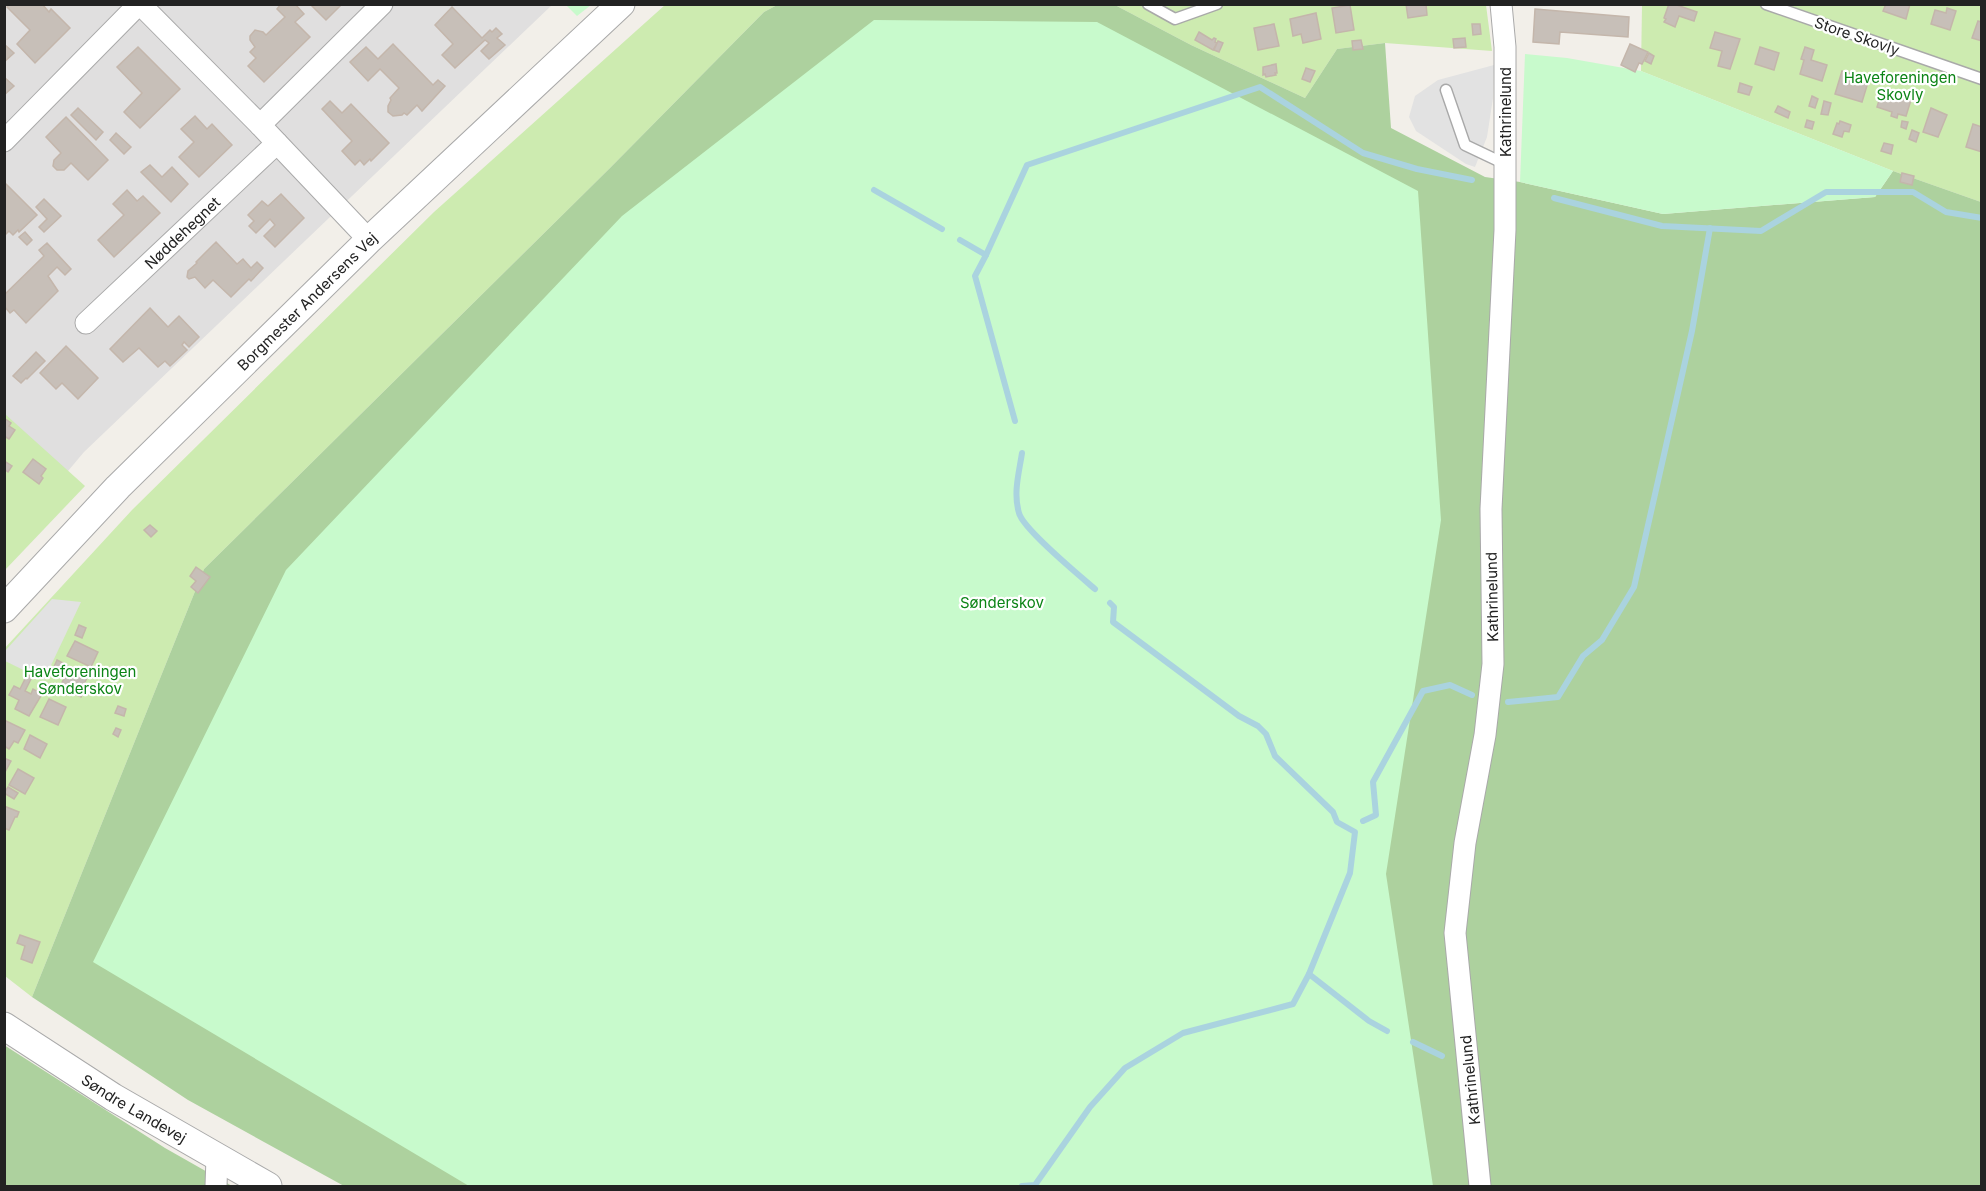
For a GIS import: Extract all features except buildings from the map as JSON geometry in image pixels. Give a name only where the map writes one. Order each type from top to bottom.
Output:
[{"type":"street","points":[[4,141],[140,4],[260,124],[369,240]]},
{"type":"street","points":[[260,124],[382,4]]},
{"type":"street","name":"Borgmester Andersens Vej","points":[[4,609],[118,487],[369,240],[621,4]]},
{"type":"street","name":"Kathrinelund","points":[[1480,1186],[1455,933],[1465,843],[1485,735],[1493,664],[1491,509],[1505,230],[1505,47],[1501,4]]},
{"type":"street","name":"Nøddehegnet","points":[[86,323],[277,143]]},
{"type":"street","name":"Søndre Landevej","points":[[4,1026],[113,1097],[268,1186]]},
{"type":"street","points":[[216,1186],[217,1158]]},
{"type":"lane","points":[[1148,4],[1175,19],[1217,4]]},
{"type":"lane","name":"Store Skovly","points":[[1766,4],[1982,79]]},
{"type":"lane","points":[[1446,90],[1465,145],[1505,164]]},
{"type":"shaded area","points":[[5,5],[552,5],[84,452],[5,546]]},
{"type":"shaded area","points":[[1494,65],[1493,98],[1487,137],[1475,167],[1466,164],[1416,131],[1409,117],[1415,96],[1438,80]]},
{"type":"shaded area","points":[[52,599],[81,602],[44,680],[5,661],[5,651]]},
{"type":"green space","points":[[566,5],[591,5],[577,16]]},
{"type":"green space","name":"Haveforeningen Sønderskov","points":[[665,5],[777,5],[764,12],[610,168],[204,569],[32,997],[5,976],[4,649],[132,510],[434,212]]},
{"type":"green space","name":"Sønderskov","points":[[777,5],[1115,5],[1191,45],[1305,98],[1337,49],[1385,43],[1391,128],[1485,177],[1520,182],[1663,214],[1875,197],[1893,171],[1981,202],[1981,1186],[344,1186],[188,1100],[32,997],[204,569],[610,168],[764,12]]},
{"type":"green space","points":[[1115,5],[1486,5],[1492,51],[1385,43],[1337,49],[1305,98],[1191,45]]},
{"type":"green space","name":"Haveforeningen Skovly","points":[[1642,5],[1981,5],[1981,202],[1893,171],[1641,71]]},
{"type":"green space","name":"Sønderskov","points":[[874,20],[1097,22],[1418,191],[1441,520],[1386,874],[1433,1186],[469,1186],[93,962],[286,570],[622,216]]},
{"type":"green space","points":[[1525,54],[1567,58],[1641,71],[1893,171],[1875,197],[1663,214],[1520,182]]},
{"type":"green space","points":[[5,414],[85,486],[5,570]]},
{"type":"green space","points":[[4,1045],[165,1148],[232,1186],[5,1186]]},
{"type":"waterway","points":[[960,240],[986,255],[1027,165],[1260,87],[1363,153],[1417,169],[1472,180]]},
{"type":"waterway","points":[[874,190],[942,229]]},
{"type":"waterway","points":[[1554,198],[1662,226],[1761,231],[1826,192],[1913,192],[1946,212],[1982,218]]},
{"type":"waterway","points":[[1508,702],[1558,697],[1583,656],[1602,640],[1634,587],[1692,331],[1710,228]]},
{"type":"waterway","points":[[986,255],[975,276],[1015,421]]},
{"type":"waterway","points":[[1022,453],[1017,483],[1019,513],[1030,530],[1095,589]]},
{"type":"waterway","points":[[1022,1186],[1035,1185],[1090,1107],[1125,1068],[1183,1033],[1293,1004],[1309,974],[1350,873],[1355,832],[1337,822],[1333,812],[1275,756],[1266,734],[1258,726],[1239,716],[1113,622],[1114,607],[1110,603]]},
{"type":"waterway","points":[[1363,821],[1376,815],[1373,782],[1423,691],[1450,685],[1472,695]]},
{"type":"waterway","points":[[1309,974],[1369,1021],[1387,1031]]},
{"type":"waterway","points":[[1413,1042],[1442,1056]]}]
